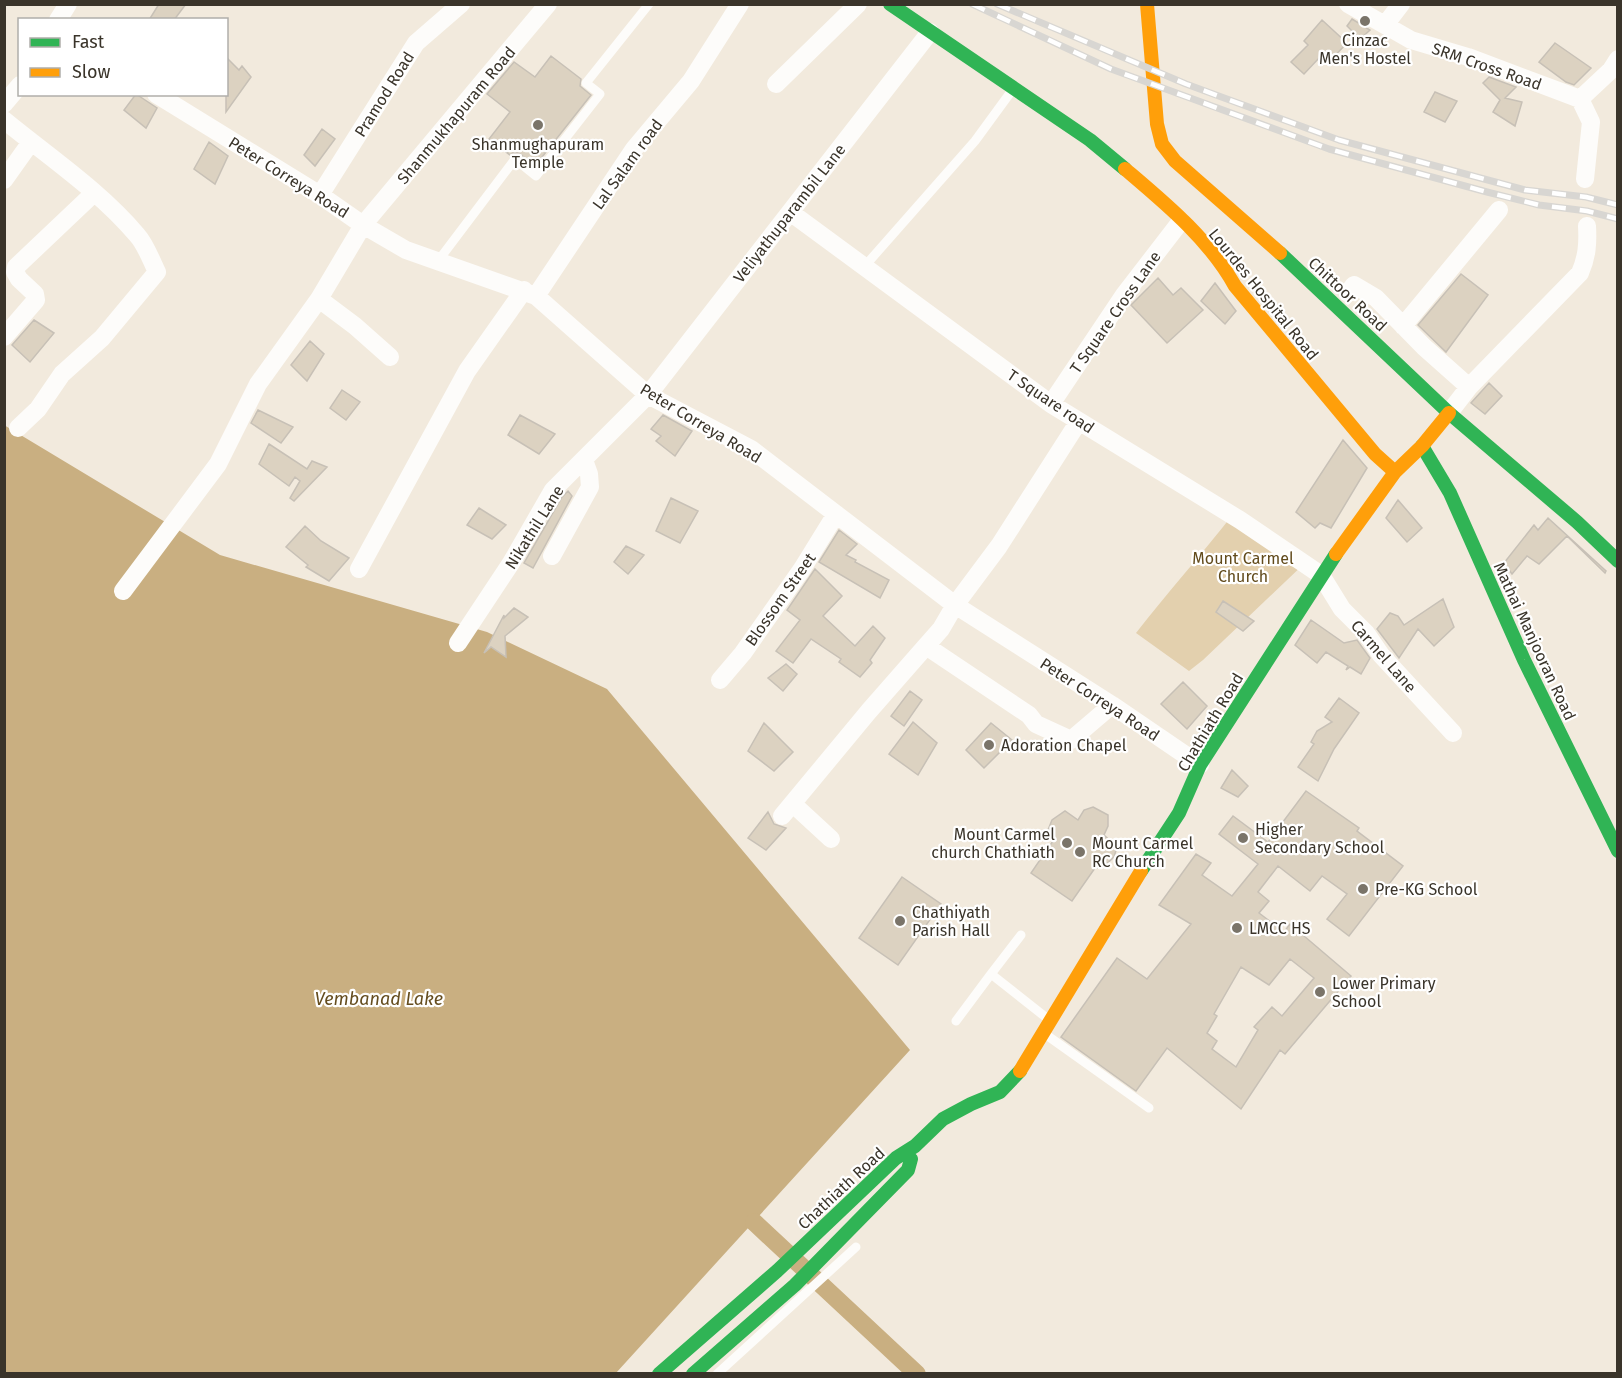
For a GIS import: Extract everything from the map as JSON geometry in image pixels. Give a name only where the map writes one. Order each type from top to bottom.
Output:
[{"type":"main road","name":"Lourdes Hospital Road","points":[[890,4],[1090,140],[1171,208],[1225,268],[1235,286],[1375,454],[1395,472]]},
{"type":"main road","name":"Chittoor Road","points":[[1147,4],[1155,109],[1162,144],[1175,161],[1300,271],[1449,413],[1577,522],[1617,561]]},
{"type":"main road","name":"Chathiath Road","points":[[659,1374],[777,1271],[896,1158],[915,1146],[943,1119],[1000,1092],[1018,1075],[1158,841],[1179,813],[1200,765],[1321,575],[1395,472],[1422,446],[1449,413]]},
{"type":"main road","name":"Mathai Manjooran Road","points":[[1422,446],[1450,493],[1524,660],[1617,851]]},
{"type":"main road","name":"Chathiath Road","points":[[693,1374],[795,1285],[845,1236],[908,1170],[915,1146]]},
{"type":"main road","points":[[830,1221],[856,1247]]},
{"type":"main road","points":[[762,1283],[787,1312]]},
{"type":"street","points":[[59,18],[68,4]]},
{"type":"street","name":"Pramod Road","points":[[320,195],[416,43],[461,4]]},
{"type":"street","name":"Shanmukhapuram Road","points":[[123,591],[218,464],[258,384],[319,299],[363,225],[548,4]]},
{"type":"street","name":"Lal Salam road","points":[[359,569],[467,371],[530,293],[634,149],[691,81],[740,4]]},
{"type":"street","points":[[776,84],[858,4]]},
{"type":"street","name":"SRM Cross Road","points":[[1348,4],[1411,40],[1468,57],[1580,99]]},
{"type":"street","points":[[1385,25],[1401,4]]},
{"type":"street","name":"Veliyathuparambil Lane","points":[[648,395],[930,32]]},
{"type":"street","points":[[1585,179],[1591,122],[1580,99],[1611,70],[1617,59]]},
{"type":"street","points":[[4,104],[18,87]]},
{"type":"street","name":"Peter Correya Road","points":[[159,96],[406,250],[530,293],[648,395],[751,449],[954,605],[1112,705],[1200,765]]},
{"type":"street","points":[[4,120],[94,193],[139,237],[157,272],[102,338],[62,374],[38,409],[18,428]]},
{"type":"street","points":[[6,174],[31,142]]},
{"type":"street","points":[[4,337],[36,300],[35,294],[19,279],[15,272],[16,267],[94,193]]},
{"type":"street","points":[[1403,326],[1499,210]]},
{"type":"street","name":"T Square road","points":[[790,212],[1051,404],[1240,520],[1321,575]]},
{"type":"street","name":"T Square Cross Lane","points":[[1051,404],[1124,295],[1181,221]]},
{"type":"street","points":[[1449,413],[1469,387],[1580,273],[1587,254],[1587,226]]},
{"type":"street","points":[[1348,293],[1354,285],[1376,298],[1469,387]]},
{"type":"street","points":[[319,299],[355,326],[390,357]]},
{"type":"street","name":"Nikathil Lane","points":[[458,643],[511,563],[553,490],[648,395]]},
{"type":"street","points":[[831,839],[788,810],[940,629],[954,605],[999,546],[1079,421]]},
{"type":"street","points":[[552,556],[590,487],[589,474],[584,460]]},
{"type":"street","name":"Blossom Street","points":[[720,680],[743,653],[836,514]]},
{"type":"street","name":"Carmel Lane","points":[[1321,575],[1342,609],[1366,633],[1381,655],[1453,733]]},
{"type":"street","points":[[926,646],[1029,715],[1036,723],[1071,740],[1112,705]]},
{"type":"lane","points":[[438,261],[515,159],[537,176],[600,94],[586,83],[649,4]]},
{"type":"lane","points":[[864,267],[975,141],[1014,89]]},
{"type":"lane","points":[[956,1021],[1021,935]]},
{"type":"lane","points":[[991,975],[1046,1026],[1149,1108]]},
{"type":"lane","points":[[717,1374],[856,1247]]},
{"type":"green space","name":"Mount Carmel Church","points":[[1234,513],[1307,561],[1189,671],[1136,633]]},
{"type":"water","name":"Vembanad Lake","points":[[4,425],[220,555],[487,632],[607,689],[910,1050],[616,1373],[5,1373]]},
{"type":"building","points":[[159,4],[186,4],[176,18],[150,18]]},
{"type":"building","points":[[1352,19],[1370,30],[1360,39],[1347,26]]},
{"type":"building","points":[[1322,20],[1347,43],[1327,64],[1320,57],[1304,74],[1291,62],[1308,45],[1304,41]]},
{"type":"building","points":[[1555,43],[1591,68],[1574,85],[1566,82],[1539,62]]},
{"type":"building","name":"Shanmughapuram Temple","points":[[551,56],[581,79],[580,86],[591,95],[535,166],[519,153],[510,155],[489,139],[510,112],[487,94],[514,62],[535,77]]},
{"type":"building","points":[[228,59],[239,70],[242,66],[251,77],[226,112]]},
{"type":"building","points":[[1489,77],[1516,87],[1505,98],[1522,102],[1515,126],[1493,112],[1500,100],[1483,83]]},
{"type":"building","points":[[1435,92],[1457,101],[1445,122],[1424,112]]},
{"type":"building","points":[[134,96],[139,96],[157,108],[146,128],[124,110]]},
{"type":"building","points":[[322,129],[335,139],[315,166],[304,155]]},
{"type":"building","points":[[209,142],[228,156],[215,184],[194,169]]},
{"type":"building","points":[[1461,274],[1488,295],[1446,352],[1418,325]]},
{"type":"building","points":[[1158,278],[1173,295],[1181,288],[1203,310],[1167,343],[1131,305]]},
{"type":"building","points":[[1215,283],[1236,311],[1225,324],[1201,301]]},
{"type":"building","points":[[34,320],[54,333],[30,362],[12,345]]},
{"type":"building","points":[[310,341],[324,354],[307,381],[291,365]]},
{"type":"building","points":[[1489,383],[1502,396],[1485,414],[1471,403]]},
{"type":"building","points":[[342,390],[360,402],[346,420],[330,408]]},
{"type":"building","points":[[258,410],[293,427],[281,443],[251,423]]},
{"type":"building","points":[[520,415],[555,434],[539,454],[508,435]]},
{"type":"building","points":[[663,415],[692,431],[675,456],[656,441],[661,436],[651,429]]},
{"type":"building","points":[[1343,440],[1367,468],[1331,528],[1320,523],[1315,528],[1296,512]]},
{"type":"building","points":[[269,444],[307,469],[312,461],[327,467],[294,501],[290,498],[300,481],[295,477],[289,486],[259,464]]},
{"type":"building","points":[[568,491],[572,496],[533,568],[524,563],[562,497]]},
{"type":"building","points":[[671,498],[698,511],[680,543],[656,531]]},
{"type":"building","points":[[1398,500],[1422,528],[1407,542],[1386,518]]},
{"type":"building","points":[[479,508],[506,525],[492,539],[467,525]]},
{"type":"building","points":[[1548,518],[1606,571],[1605,573],[1567,536],[1539,564],[1527,556],[1512,574],[1504,563],[1534,525],[1538,530]]},
{"type":"building","points":[[305,526],[321,541],[349,558],[329,581],[306,567],[308,565],[286,547]]},
{"type":"building","points":[[839,530],[857,544],[846,555],[889,580],[880,598],[819,562]]},
{"type":"building","points":[[626,546],[644,555],[628,574],[614,562]]},
{"type":"building","points":[[815,569],[842,596],[823,616],[855,646],[873,626],[885,638],[870,660],[872,663],[860,677],[839,662],[841,659],[811,639],[793,663],[776,651],[800,620],[787,610]]},
{"type":"building","points":[[1443,599],[1454,627],[1434,646],[1418,629],[1399,658],[1377,629],[1390,613],[1398,616],[1404,625]]},
{"type":"building","points":[[1223,601],[1254,621],[1243,631],[1216,612]]},
{"type":"building","points":[[514,608],[528,617],[505,636],[506,657],[491,647],[484,653],[504,615],[504,618]]},
{"type":"building","points":[[1311,620],[1344,643],[1357,640],[1370,658],[1361,674],[1350,667],[1346,670],[1348,666],[1326,652],[1317,663],[1295,645]]},
{"type":"building","points":[[786,664],[797,674],[783,691],[768,678]]},
{"type":"building","points":[[1183,682],[1207,706],[1187,729],[1161,704]]},
{"type":"building","points":[[910,691],[922,700],[904,726],[891,716]]},
{"type":"building","points":[[1339,698],[1359,713],[1334,749],[1318,781],[1298,767],[1314,744],[1311,742],[1317,731],[1332,722],[1325,717]]},
{"type":"building","points":[[913,722],[937,743],[918,775],[889,754]]},
{"type":"building","points":[[764,723],[793,752],[774,771],[748,751]]},
{"type":"building","name":"Adoration Chapel","points":[[991,723],[1012,740],[984,768],[966,750]]},
{"type":"building","points":[[1232,770],[1248,786],[1238,797],[1221,788]]},
{"type":"building","points":[[1306,791],[1359,828],[1357,831],[1403,866],[1349,936],[1327,919],[1347,894],[1322,876],[1310,891],[1278,866],[1258,892],[1269,901],[1259,913],[1284,932],[1290,924],[1351,976],[1285,1054],[1280,1050],[1241,1109],[1167,1048],[1136,1091],[1061,1037],[1117,958],[1147,979],[1191,924],[1159,905],[1196,854],[1211,863],[1202,875],[1232,896],[1258,864],[1219,834],[1233,816],[1268,842]],"holes":[[[1290,959],[1314,978],[1282,1016],[1272,1007],[1254,1027],[1258,1030],[1236,1067],[1212,1049],[1217,1041],[1207,1033],[1217,1016],[1214,1014],[1241,967],[1269,985]]]},
{"type":"building","name":"Mount Carmel RC Church","points":[[1093,807],[1108,815],[1108,826],[1104,835],[1117,847],[1114,857],[1103,867],[1095,868],[1072,901],[1031,873],[1053,841],[1048,830],[1052,820],[1065,811],[1078,820],[1084,810]]},
{"type":"building","points":[[768,812],[774,824],[786,828],[766,850],[748,838]]},
{"type":"building","name":"Chathiyath Parish Hall","points":[[902,877],[941,904],[898,965],[859,938]]},
{"type":"waterway","points":[[754,1222],[917,1374]]},
{"type":"railway","points":[[972,4],[1111,69],[1329,149],[1539,205],[1587,211],[1618,219]]},
{"type":"railway","points":[[997,4],[1186,84],[1339,140],[1525,190],[1586,197],[1618,205]]},
{"type":"traffic: fast","points":[[890,4],[1090,140],[1125,169]]},
{"type":"traffic: fast","points":[[1280,253],[1449,413],[1577,522],[1618,561]]},
{"type":"traffic: fast","points":[[1422,446],[1450,493],[1524,660],[1618,851]]},
{"type":"traffic: fast","points":[[1141,871],[1179,813],[1200,765],[1336,554]]},
{"type":"traffic: fast","points":[[659,1374],[777,1271],[896,1158],[915,1146],[943,1119],[1000,1092],[1020,1071]]},
{"type":"traffic: fast","points":[[693,1374],[795,1285],[908,1170],[911,1159]]},
{"type":"traffic: slow","points":[[1147,4],[1157,124],[1162,144],[1175,161],[1280,253]]},
{"type":"traffic: slow","points":[[1125,169],[1199,237],[1235,286],[1375,454],[1395,472]]},
{"type":"traffic: slow","points":[[1336,554],[1395,472],[1422,446],[1449,413]]},
{"type":"traffic: slow","points":[[1020,1071],[1141,871]]},
{"type":"place","name":"Cinzac Men's Hostel","points":[[1365,21]]},
{"type":"place","name":"Shanmughapuram Temple","points":[[538,125]]},
{"type":"place","name":"Adoration Chapel","points":[[989,745]]},
{"type":"place","name":"Higher Secondary School","points":[[1243,838]]},
{"type":"place","name":"Mount Carmel church Chathiath","points":[[1067,843]]},
{"type":"place","name":"Mount Carmel RC Church","points":[[1080,852]]},
{"type":"place","name":"Pre-KG School","points":[[1363,889]]},
{"type":"place","name":"Chathiyath Parish Hall","points":[[900,921]]},
{"type":"place","name":"LMCC HS","points":[[1237,928]]},
{"type":"place","name":"Lower Primary School","points":[[1320,992]]}]
